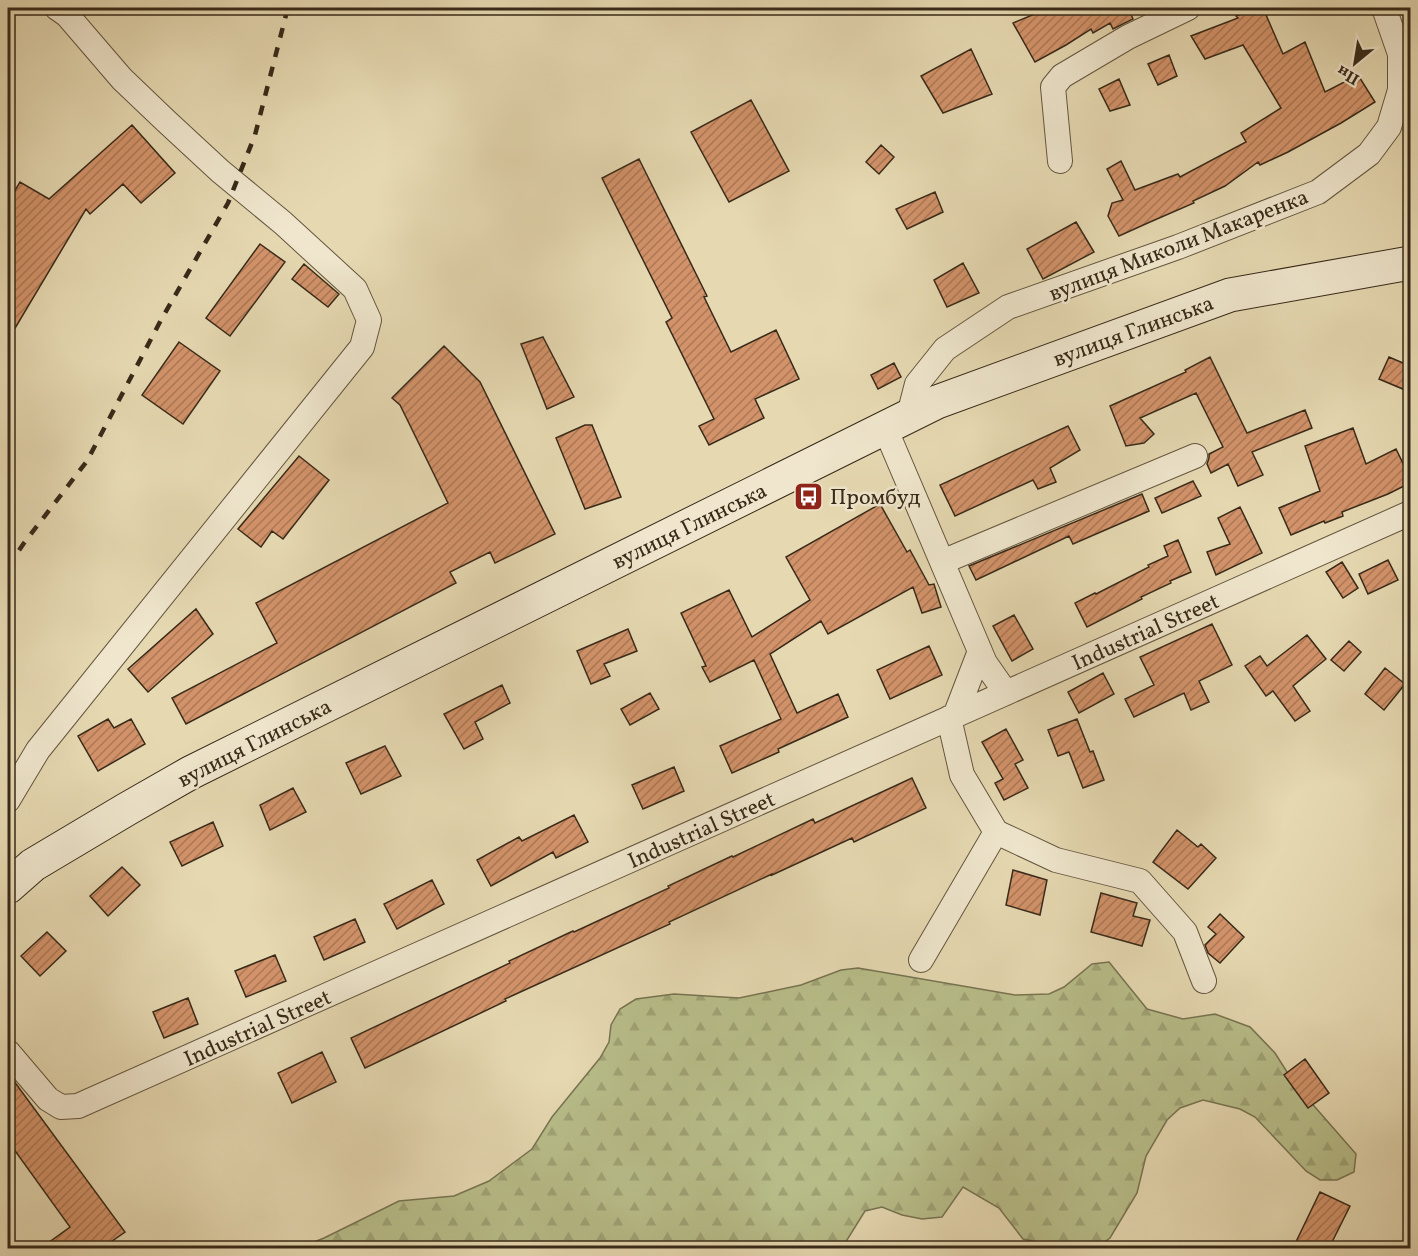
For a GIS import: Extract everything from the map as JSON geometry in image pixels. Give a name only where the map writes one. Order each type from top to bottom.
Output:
[{"type":"main road","name":"вулиця Глинська","points":[[8,887],[33,865],[190,773],[937,402],[1230,295],[1410,263]]},
{"type":"street","points":[[8,800],[38,750],[362,347],[369,320],[355,289],[166,122],[122,79],[67,15],[57,8]]},
{"type":"street","points":[[1060,161],[1053,87],[1062,76],[1128,38],[1188,8]]},
{"type":"street","name":"вулиця Миколи Макаренка","points":[[897,421],[917,384],[945,349],[1008,307],[1178,247],[1318,192],[1370,154],[1389,127],[1405,80],[1400,54],[1384,8]]},
{"type":"street","points":[[897,421],[942,561],[985,663],[1006,693]]},
{"type":"street","points":[[942,561],[1195,456]]},
{"type":"street","name":"Industrial Street","points":[[8,1052],[48,1099],[61,1107],[78,1106],[1410,513]]},
{"type":"street","points":[[980,651],[952,717],[962,775],[996,832],[1056,860],[1140,882],[1185,932],[1204,981]]},
{"type":"street","points":[[921,960],[996,832]]},
{"type":"green space","points":[[1109,962],[1147,1009],[1183,1019],[1215,1014],[1250,1027],[1275,1053],[1294,1083],[1356,1154],[1354,1172],[1337,1180],[1320,1180],[1306,1171],[1255,1117],[1240,1109],[1203,1100],[1180,1108],[1167,1120],[1146,1156],[1137,1193],[1110,1238],[1096,1248],[1067,1248],[1023,1239],[999,1208],[963,1187],[942,1217],[922,1219],[902,1215],[882,1207],[865,1211],[842,1248],[299,1248],[399,1201],[454,1196],[489,1181],[532,1149],[552,1117],[600,1058],[609,1042],[611,1025],[620,1009],[636,999],[674,994],[739,998],[801,985],[841,970],[858,968],[1015,995],[1049,994],[1064,987],[1092,964]]},
{"type":"building","points":[[1049,8],[1138,8],[1130,12],[1133,19],[1113,29],[1110,23],[1093,33],[1091,29],[1035,62],[1013,23]]},
{"type":"building","points":[[1255,8],[1263,8],[1283,54],[1305,42],[1325,92],[1358,75],[1375,102],[1288,152],[1260,165],[1258,162],[1225,186],[1193,201],[1194,203],[1119,236],[1108,216],[1112,203],[1123,200],[1107,169],[1121,161],[1135,190],[1178,174],[1180,177],[1246,142],[1241,133],[1281,108],[1243,45],[1205,59],[1191,36],[1238,18],[1236,16]]},
{"type":"building","points":[[971,49],[992,94],[943,113],[921,76]]},
{"type":"building","points":[[1169,55],[1177,76],[1158,85],[1148,64]]},
{"type":"building","points":[[1119,79],[1130,105],[1110,111],[1099,89]]},
{"type":"building","points":[[751,100],[789,171],[729,202],[691,132]]},
{"type":"building","points":[[132,125],[175,173],[141,203],[123,184],[90,214],[86,209],[8,340],[8,202],[20,182],[49,199]]},
{"type":"building","points":[[881,145],[894,157],[879,174],[866,162]]},
{"type":"building","points":[[639,159],[707,296],[704,297],[731,352],[776,330],[799,379],[755,399],[764,418],[709,445],[699,426],[714,419],[666,322],[672,318],[602,178]]},
{"type":"building","points":[[935,192],[943,212],[907,229],[896,209]]},
{"type":"building","points":[[1076,222],[1094,252],[1043,279],[1027,249]]},
{"type":"building","points":[[260,244],[285,262],[230,336],[206,318]]},
{"type":"building","points":[[963,263],[979,293],[947,307],[934,280]]},
{"type":"building","points":[[304,264],[339,294],[328,307],[292,279]]},
{"type":"building","points":[[543,337],[574,397],[547,409],[521,344]]},
{"type":"building","points":[[179,342],[220,371],[183,424],[142,395]]},
{"type":"building","points":[[444,346],[480,382],[555,534],[495,563],[490,552],[450,572],[456,583],[186,724],[172,698],[277,643],[256,603],[448,503],[400,405],[392,398]]},
{"type":"building","points":[[1210,357],[1247,433],[1305,410],[1312,428],[1252,452],[1263,475],[1238,486],[1228,464],[1211,473],[1207,464],[1209,454],[1223,447],[1196,393],[1140,418],[1154,434],[1144,443],[1126,446],[1110,406],[1186,372],[1185,370]]},
{"type":"building","points":[[1389,357],[1410,366],[1410,392],[1379,379]]},
{"type":"building","points":[[894,363],[901,377],[878,389],[871,375]]},
{"type":"building","points":[[585,425],[592,425],[621,497],[585,509],[556,438]]},
{"type":"building","points":[[1068,426],[1080,450],[1050,468],[1056,482],[1038,489],[1033,480],[955,516],[940,485]]},
{"type":"building","points":[[1353,428],[1366,464],[1396,449],[1410,478],[1410,483],[1342,512],[1343,516],[1325,523],[1324,521],[1291,535],[1279,508],[1320,491],[1305,446]]},
{"type":"building","points":[[299,456],[329,480],[283,539],[272,531],[261,547],[238,529]]},
{"type":"building","points":[[1193,481],[1201,496],[1162,513],[1155,498]]},
{"type":"building","points":[[1142,494],[1149,511],[1073,544],[1069,536],[976,580],[969,566]]},
{"type":"building","points":[[880,504],[907,552],[910,550],[929,585],[934,584],[941,607],[922,613],[913,587],[828,634],[821,621],[770,654],[797,713],[838,694],[848,717],[732,773],[720,746],[781,719],[754,660],[710,682],[702,667],[706,666],[681,613],[729,590],[752,637],[810,600],[786,557]]},
{"type":"building","points":[[1240,507],[1262,553],[1216,575],[1207,552],[1230,544],[1218,518]]},
{"type":"building","points":[[1178,540],[1191,572],[1170,581],[1171,583],[1087,627],[1075,603],[1168,556],[1164,546]]},
{"type":"building","points":[[1388,560],[1398,580],[1368,594],[1359,574]]},
{"type":"building","points":[[1342,562],[1358,588],[1343,598],[1326,572]]},
{"type":"building","points":[[196,609],[213,634],[148,692],[128,669]]},
{"type":"building","points":[[1014,615],[1033,649],[1012,661],[993,626]]},
{"type":"building","points":[[1212,624],[1232,665],[1199,681],[1209,702],[1191,710],[1184,693],[1134,717],[1125,699],[1154,685],[1140,657]]},
{"type":"building","points":[[628,629],[637,651],[604,664],[610,676],[591,684],[577,651]]},
{"type":"building","points":[[1307,635],[1326,659],[1293,686],[1310,711],[1295,721],[1273,691],[1266,696],[1245,666],[1260,656],[1267,666]]},
{"type":"building","points":[[1349,641],[1361,652],[1344,671],[1331,660]]},
{"type":"building","points":[[929,646],[942,675],[890,699],[877,670]]},
{"type":"building","points":[[1385,668],[1405,684],[1384,710],[1365,694]]},
{"type":"building","points":[[1103,673],[1114,694],[1079,713],[1068,692]]},
{"type":"building","points":[[502,685],[510,703],[475,722],[483,739],[464,749],[444,714]]},
{"type":"building","points":[[650,693],[659,709],[630,725],[621,709]]},
{"type":"building","points":[[108,719],[114,728],[131,719],[145,744],[98,771],[78,736]]},
{"type":"building","points":[[1077,719],[1104,780],[1083,788],[1069,752],[1058,756],[1048,730]]},
{"type":"building","points":[[1006,729],[1023,760],[1015,764],[1028,788],[1004,800],[995,783],[1003,779],[982,742]]},
{"type":"building","points":[[385,746],[401,776],[361,794],[346,763]]},
{"type":"building","points":[[674,767],[684,791],[643,809],[632,785]]},
{"type":"building","points":[[912,778],[926,808],[854,842],[852,838],[772,874],[669,922],[670,924],[505,999],[506,1001],[365,1068],[351,1038],[732,856],[813,819],[815,823]]},
{"type":"building","points":[[293,788],[306,812],[270,830],[260,805]]},
{"type":"building","points":[[574,815],[588,842],[556,858],[553,852],[491,886],[477,860],[519,837],[522,841]]},
{"type":"building","points":[[213,822],[223,846],[182,866],[170,842]]},
{"type":"building","points":[[1177,830],[1198,847],[1201,844],[1216,858],[1188,889],[1153,862]]},
{"type":"building","points":[[122,867],[140,885],[108,916],[90,896]]},
{"type":"building","points":[[1013,870],[1047,880],[1040,915],[1006,905]]},
{"type":"building","points":[[432,880],[444,904],[397,929],[384,904]]},
{"type":"building","points":[[1101,893],[1137,903],[1133,916],[1150,920],[1142,946],[1091,932]]},
{"type":"building","points":[[1220,914],[1244,937],[1220,963],[1208,953],[1205,945],[1216,934],[1208,927]]},
{"type":"building","points":[[355,919],[365,942],[324,960],[314,937]]},
{"type":"building","points":[[47,932],[66,951],[40,976],[21,956]]},
{"type":"building","points":[[275,955],[286,981],[246,997],[235,971]]},
{"type":"building","points":[[188,998],[198,1024],[164,1038],[153,1012]]},
{"type":"building","points":[[322,1052],[336,1082],[292,1103],[278,1073]]},
{"type":"building","points":[[1305,1059],[1329,1093],[1308,1108],[1284,1075]]},
{"type":"building","points":[[8,1073],[125,1232],[102,1248],[41,1248],[70,1227],[8,1141]]},
{"type":"building","points":[[1320,1192],[1350,1206],[1329,1248],[1293,1248]]},
{"type":"railway","points":[[8,567],[87,461],[161,320],[228,203],[255,135],[287,8]]},
{"type":"place","name":"Промбуд","points":[[809,496]]}]
